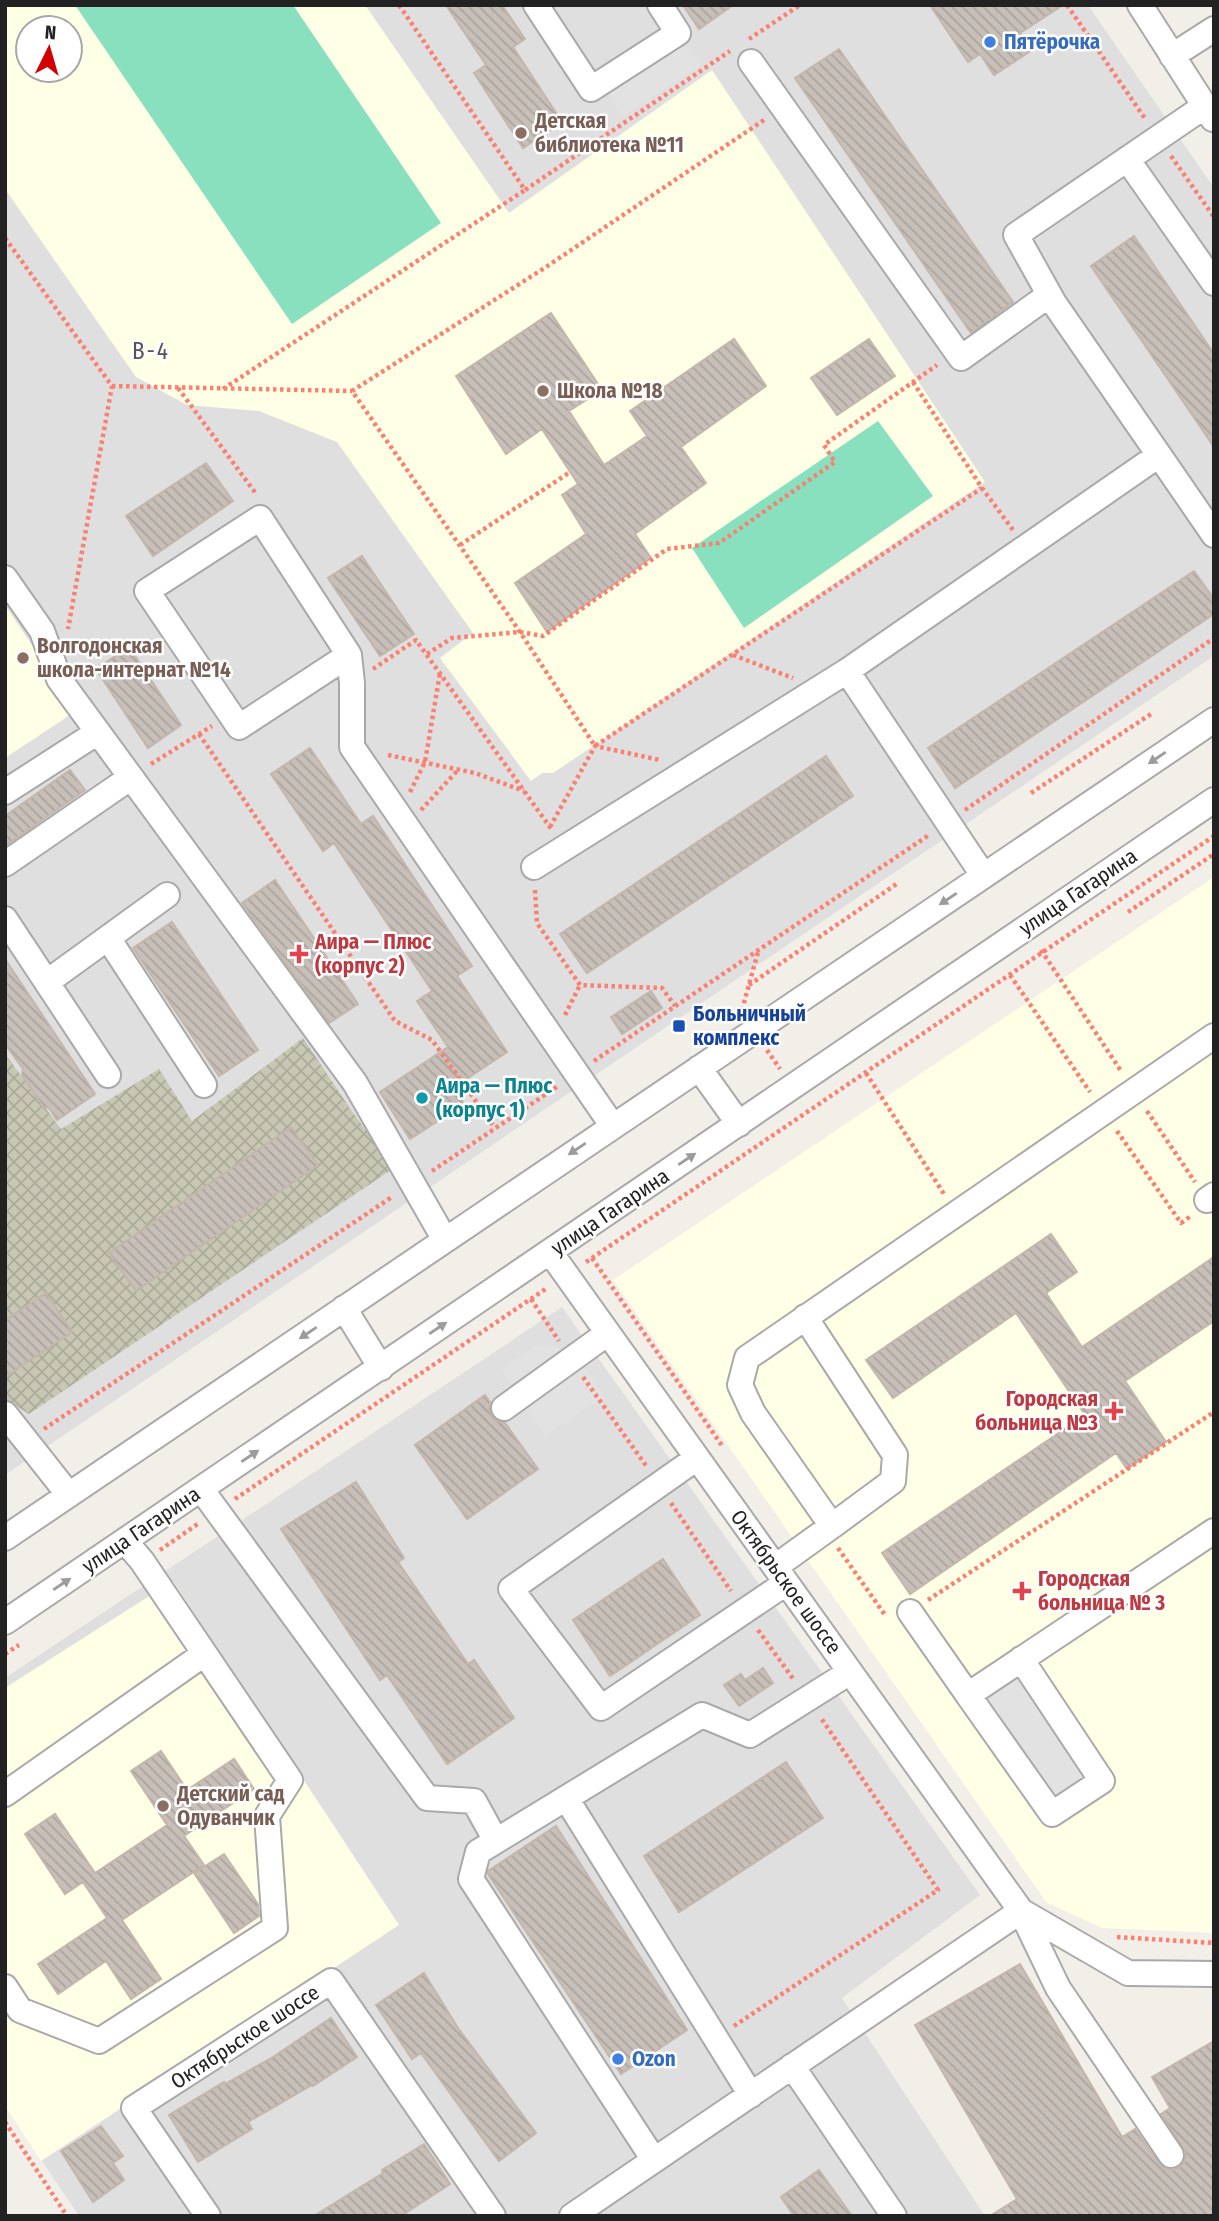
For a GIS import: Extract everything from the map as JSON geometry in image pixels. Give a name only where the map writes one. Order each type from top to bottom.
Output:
[{"type":"street","points":[[536,5],[591,89],[678,33],[660,5]]},
{"type":"street","points":[[1140,5],[1209,113],[1158,138],[1016,235],[1049,295],[1214,535]]},
{"type":"street","points":[[1172,56],[1214,29]]},
{"type":"street","points":[[740,58],[961,358],[1049,295]]},
{"type":"street","points":[[1127,159],[1214,283]]},
{"type":"street","points":[[534,867],[847,671],[1159,455]]},
{"type":"street","points":[[349,655],[239,727],[147,591],[260,518],[349,655],[352,747],[612,1125]]},
{"type":"street","points":[[5,578],[43,631],[59,678],[355,1083],[445,1240]]},
{"type":"street","points":[[847,671],[984,875]]},
{"type":"street","points":[[5,1538],[1214,720]]},
{"type":"street","points":[[5,792],[98,732]]},
{"type":"street","points":[[5,864],[130,778]]},
{"type":"street","name":"улица Гагарина","points":[[5,1622],[1214,800]]},
{"type":"street","points":[[47,982],[167,895]]},
{"type":"street","points":[[5,919],[108,1076]]},
{"type":"street","points":[[108,938],[204,1085]]},
{"type":"street","points":[[829,1529],[753,1413],[740,1385],[747,1358],[1214,1036]]},
{"type":"street","points":[[699,1068],[739,1124]]},
{"type":"street","name":"Октябрьское шоссе","points":[[550,1252],[1021,1911],[1128,1973],[1214,1974]]},
{"type":"street","points":[[344,1308],[381,1367]]},
{"type":"street","points":[[697,1458],[511,1589],[601,1708],[744,1611],[829,1529],[893,1481],[895,1455],[805,1317]]},
{"type":"street","points":[[504,1408],[608,1333]]},
{"type":"street","points":[[5,1414],[69,1494]]},
{"type":"street","points":[[201,1489],[427,1798],[474,1801],[496,1841]]},
{"type":"street","points":[[968,1695],[1214,1531]]},
{"type":"street","points":[[5,1987],[20,2010],[99,2041],[275,1928],[267,1816],[289,1780],[142,1561],[125,1541]]},
{"type":"street","points":[[910,1612],[1052,1814],[1102,1781],[1021,1659]]},
{"type":"street","points":[[5,1794],[204,1654]]},
{"type":"street","points":[[654,2160],[471,1879],[478,1852],[702,1715],[750,1735],[850,1672]]},
{"type":"street","points":[[566,1798],[751,2095]]},
{"type":"street","points":[[572,2216],[1021,1911],[1058,1988],[1171,2155]]},
{"type":"street","name":"Октябрьское шоссе","points":[[208,2216],[134,2108],[331,1981],[493,2216]]},
{"type":"street","points":[[792,2066],[894,2216]]},
{"type":"path","points":[[1067,5],[1214,217]]},
{"type":"path","points":[[112,386],[352,391],[546,267],[771,115]]},
{"type":"path","points":[[223,389],[525,190]]},
{"type":"path","points":[[5,238],[112,386],[66,639]]},
{"type":"path","points":[[5,254],[13,249]]},
{"type":"path","points":[[427,654],[452,638],[520,632],[543,636],[667,549],[719,543],[835,462],[824,445],[942,362]]},
{"type":"path","points":[[913,382],[982,488],[1026,548]]},
{"type":"path","points":[[178,388],[254,491],[260,518]]},
{"type":"path","points":[[352,391],[520,632],[595,746],[694,768]]},
{"type":"path","points":[[460,545],[570,472]]},
{"type":"path","points":[[550,827],[595,746],[982,488]]},
{"type":"path","points":[[26,1440],[576,1074],[1214,638]]},
{"type":"path","points":[[352,683],[416,640],[565,848]]},
{"type":"path","points":[[732,654],[819,688]]},
{"type":"path","points":[[402,820],[425,762],[440,672]]},
{"type":"path","points":[[130,778],[231,714]]},
{"type":"path","points":[[1031,793],[1151,714]]},
{"type":"path","points":[[199,734],[396,1021],[432,1040],[495,1128]]},
{"type":"path","points":[[352,747],[475,773],[524,791]]},
{"type":"path","points":[[402,820],[458,769]]},
{"type":"path","points":[[142,1561],[1214,836]]},
{"type":"path","points":[[1128,912],[1214,854]]},
{"type":"path","points":[[534,867],[537,923],[580,985],[662,988],[675,1006]]},
{"type":"path","points":[[748,985],[898,883]]},
{"type":"path","points":[[866,1073],[944,1194]]},
{"type":"path","points":[[933,1202],[956,1187]]},
{"type":"path","points":[[531,1299],[939,1890],[716,2038]]},
{"type":"path","points":[[829,1529],[892,1624],[1214,1412]]},
{"type":"path","points":[[5,1654],[28,1639]]},
{"type":"path","points":[[1111,1936],[1214,1942]]},
{"type":"path","points":[[5,2122],[67,2216]]},
{"type":"shaded area","points":[[5,5],[1088,5],[1214,188],[1214,656],[5,1475]]},
{"type":"shaded area","name":"Школа №18","points":[[5,5],[365,5],[509,213],[712,70],[985,482],[553,773],[542,773],[531,781],[440,658],[473,633],[337,442],[259,411],[187,405],[136,377],[5,189]]},
{"type":"shaded area","points":[[683,38],[701,66],[622,116],[604,88]]},
{"type":"shaded area","name":"Волгодонская школа-интернат №14","points":[[5,605],[76,711],[5,758]]},
{"type":"shaded area","name":"Городская больница № 3","points":[[1214,877],[1214,1933],[1102,1928],[1046,1902],[613,1280]]},
{"type":"shaded area","points":[[303,1038],[394,1168],[29,1414],[5,1399],[5,1054],[61,1129],[159,1069],[192,1121]]},
{"type":"shaded area","points":[[562,1307],[980,1895],[842,1998],[985,2216],[79,2216],[5,2106],[5,1678]]},
{"type":"shaded area","points":[[570,1346],[604,1396],[545,1436],[501,1370],[535,1347]]},
{"type":"shaded area","name":"Детский сад Одуванчик","points":[[173,1581],[399,1925],[41,2161],[5,2106],[5,1688]]},
{"type":"shaded area","points":[[1022,1653],[1107,1782],[1050,1820],[962,1694]]},
{"type":"green space","points":[[75,5],[293,5],[441,223],[292,324],[84,18],[84,14]]},
{"type":"green space","points":[[878,421],[933,496],[744,628],[692,548]]},
{"type":"building","points":[[446,5],[502,5],[525,39],[513,47],[562,122],[523,148],[474,73],[486,65]]},
{"type":"building","points":[[683,5],[733,5],[699,29]]},
{"type":"building","name":"Пятёрочка","points":[[930,5],[1063,5],[1020,33],[1032,50],[994,75],[980,54],[968,62]]},
{"type":"building","points":[[839,49],[1013,302],[971,333],[795,78]]},
{"type":"building","points":[[1134,236],[1214,354],[1214,447],[1091,266]]},
{"type":"building","points":[[551,313],[602,390],[569,411],[604,465],[647,436],[630,411],[734,339],[766,386],[681,447],[706,483],[635,534],[651,558],[547,632],[515,583],[586,534],[562,495],[578,484],[542,429],[506,454],[456,376]]},
{"type":"building","points":[[869,339],[895,376],[837,415],[811,378]]},
{"type":"building","points":[[206,463],[233,501],[153,556],[126,516]]},
{"type":"building","points":[[362,556],[414,634],[380,656],[328,578]]},
{"type":"building","points":[[1194,571],[1214,599],[1214,614],[955,788],[928,748]]},
{"type":"building","points":[[129,647],[181,725],[148,748],[96,669]]},
{"type":"building","points":[[310,748],[361,824],[373,816],[472,966],[457,976],[507,1052],[453,1088],[464,1104],[410,1139],[380,1092],[448,1047],[417,1001],[432,991],[334,843],[323,851],[271,774]]},
{"type":"building","points":[[826,756],[853,796],[587,973],[560,934]]},
{"type":"building","points":[[70,770],[85,790],[5,846],[5,816]]},
{"type":"building","name":"Аира — Плюс (корпус 2)","points":[[275,880],[358,1004],[329,1023],[242,903]]},
{"type":"building","points":[[172,922],[258,1050],[219,1076],[133,948]]},
{"type":"building","points":[[5,959],[95,1094],[57,1120],[49,1108],[43,1107],[22,1075],[23,1069],[5,1044]]},
{"type":"building","points":[[651,991],[662,1008],[622,1034],[611,1017]]},
{"type":"building","points":[[291,1127],[318,1165],[136,1291],[109,1253]]},
{"type":"building","name":"Городская больница №3","points":[[1051,1234],[1077,1272],[1046,1293],[1082,1347],[1214,1257],[1214,1321],[1125,1381],[1166,1442],[1127,1469],[1116,1453],[910,1594],[882,1553],[1085,1415],[1016,1313],[893,1398],[866,1360]]},
{"type":"building","points":[[46,1293],[72,1332],[5,1377],[5,1320]]},
{"type":"building","points":[[485,1395],[490,1402],[492,1416],[505,1423],[538,1469],[467,1519],[415,1445]]},
{"type":"building","points":[[356,1482],[404,1558],[398,1562],[468,1664],[474,1660],[514,1718],[447,1764],[387,1675],[380,1680],[281,1529]]},
{"type":"building","points":[[663,1559],[700,1615],[610,1676],[573,1620]]},
{"type":"building","points":[[763,1668],[773,1683],[739,1706],[724,1685],[741,1674],[745,1680]]},
{"type":"building","points":[[161,1751],[187,1790],[234,1759],[254,1789],[184,1836],[204,1865],[122,1920],[161,1979],[131,1999],[106,1961],[58,1994],[38,1964],[107,1918],[83,1882],[65,1894],[25,1834],[55,1814],[95,1873],[167,1825],[131,1771]]},
{"type":"building","points":[[786,1762],[823,1818],[679,1912],[644,1856]]},
{"type":"building","points":[[556,1826],[687,2030],[621,2074],[488,1874],[488,1871]]},
{"type":"building","points":[[224,1854],[258,1904],[259,1916],[234,1933],[194,1873]]},
{"type":"building","points":[[1020,1964],[1122,2137],[1135,2129],[1165,2169],[1180,2167],[1185,2161],[1186,2153],[1161,2114],[1170,2108],[1152,2077],[1214,2041],[1214,2216],[990,2216],[1017,2199],[915,2025]]},
{"type":"building","points":[[424,1973],[458,2028],[536,2133],[499,2161],[421,2053],[412,2059],[376,2005]]},
{"type":"building","points":[[331,2018],[357,2057],[313,2086],[248,2122],[252,2129],[198,2162],[169,2115],[273,2057]]},
{"type":"building","points":[[101,2126],[123,2156],[113,2163],[124,2180],[93,2202],[61,2151]]},
{"type":"building","points":[[424,2144],[450,2184],[401,2216],[314,2216],[383,2173],[382,2170]]},
{"type":"building","points":[[819,2170],[852,2216],[794,2216],[781,2197]]},
{"type":"place","name":"Пятёрочка","points":[[990,42]]},
{"type":"place","name":"Детская библиотека №11","points":[[521,133]]},
{"type":"place","name":"Школа №18","points":[[543,391]]},
{"type":"place","name":"Волгодонская школа-интернат №14","points":[[23,658]]},
{"type":"place","name":"Аира — Плюс (корпус 2)","points":[[299,954]]},
{"type":"place","name":"Больничный комплекс","points":[[679,1026]]},
{"type":"place","name":"Аира — Плюс (корпус 1)","points":[[422,1098]]},
{"type":"place","name":"Городская больница №3","points":[[1114,1411]]},
{"type":"place","name":"Городская больница № 3","points":[[1022,1591]]},
{"type":"place","name":"Детский сад Одуванчик","points":[[163,1806]]},
{"type":"place","name":"Ozon","points":[[618,2059]]},
{"type":"district","name":"В-4","points":[[151,351]]}]
